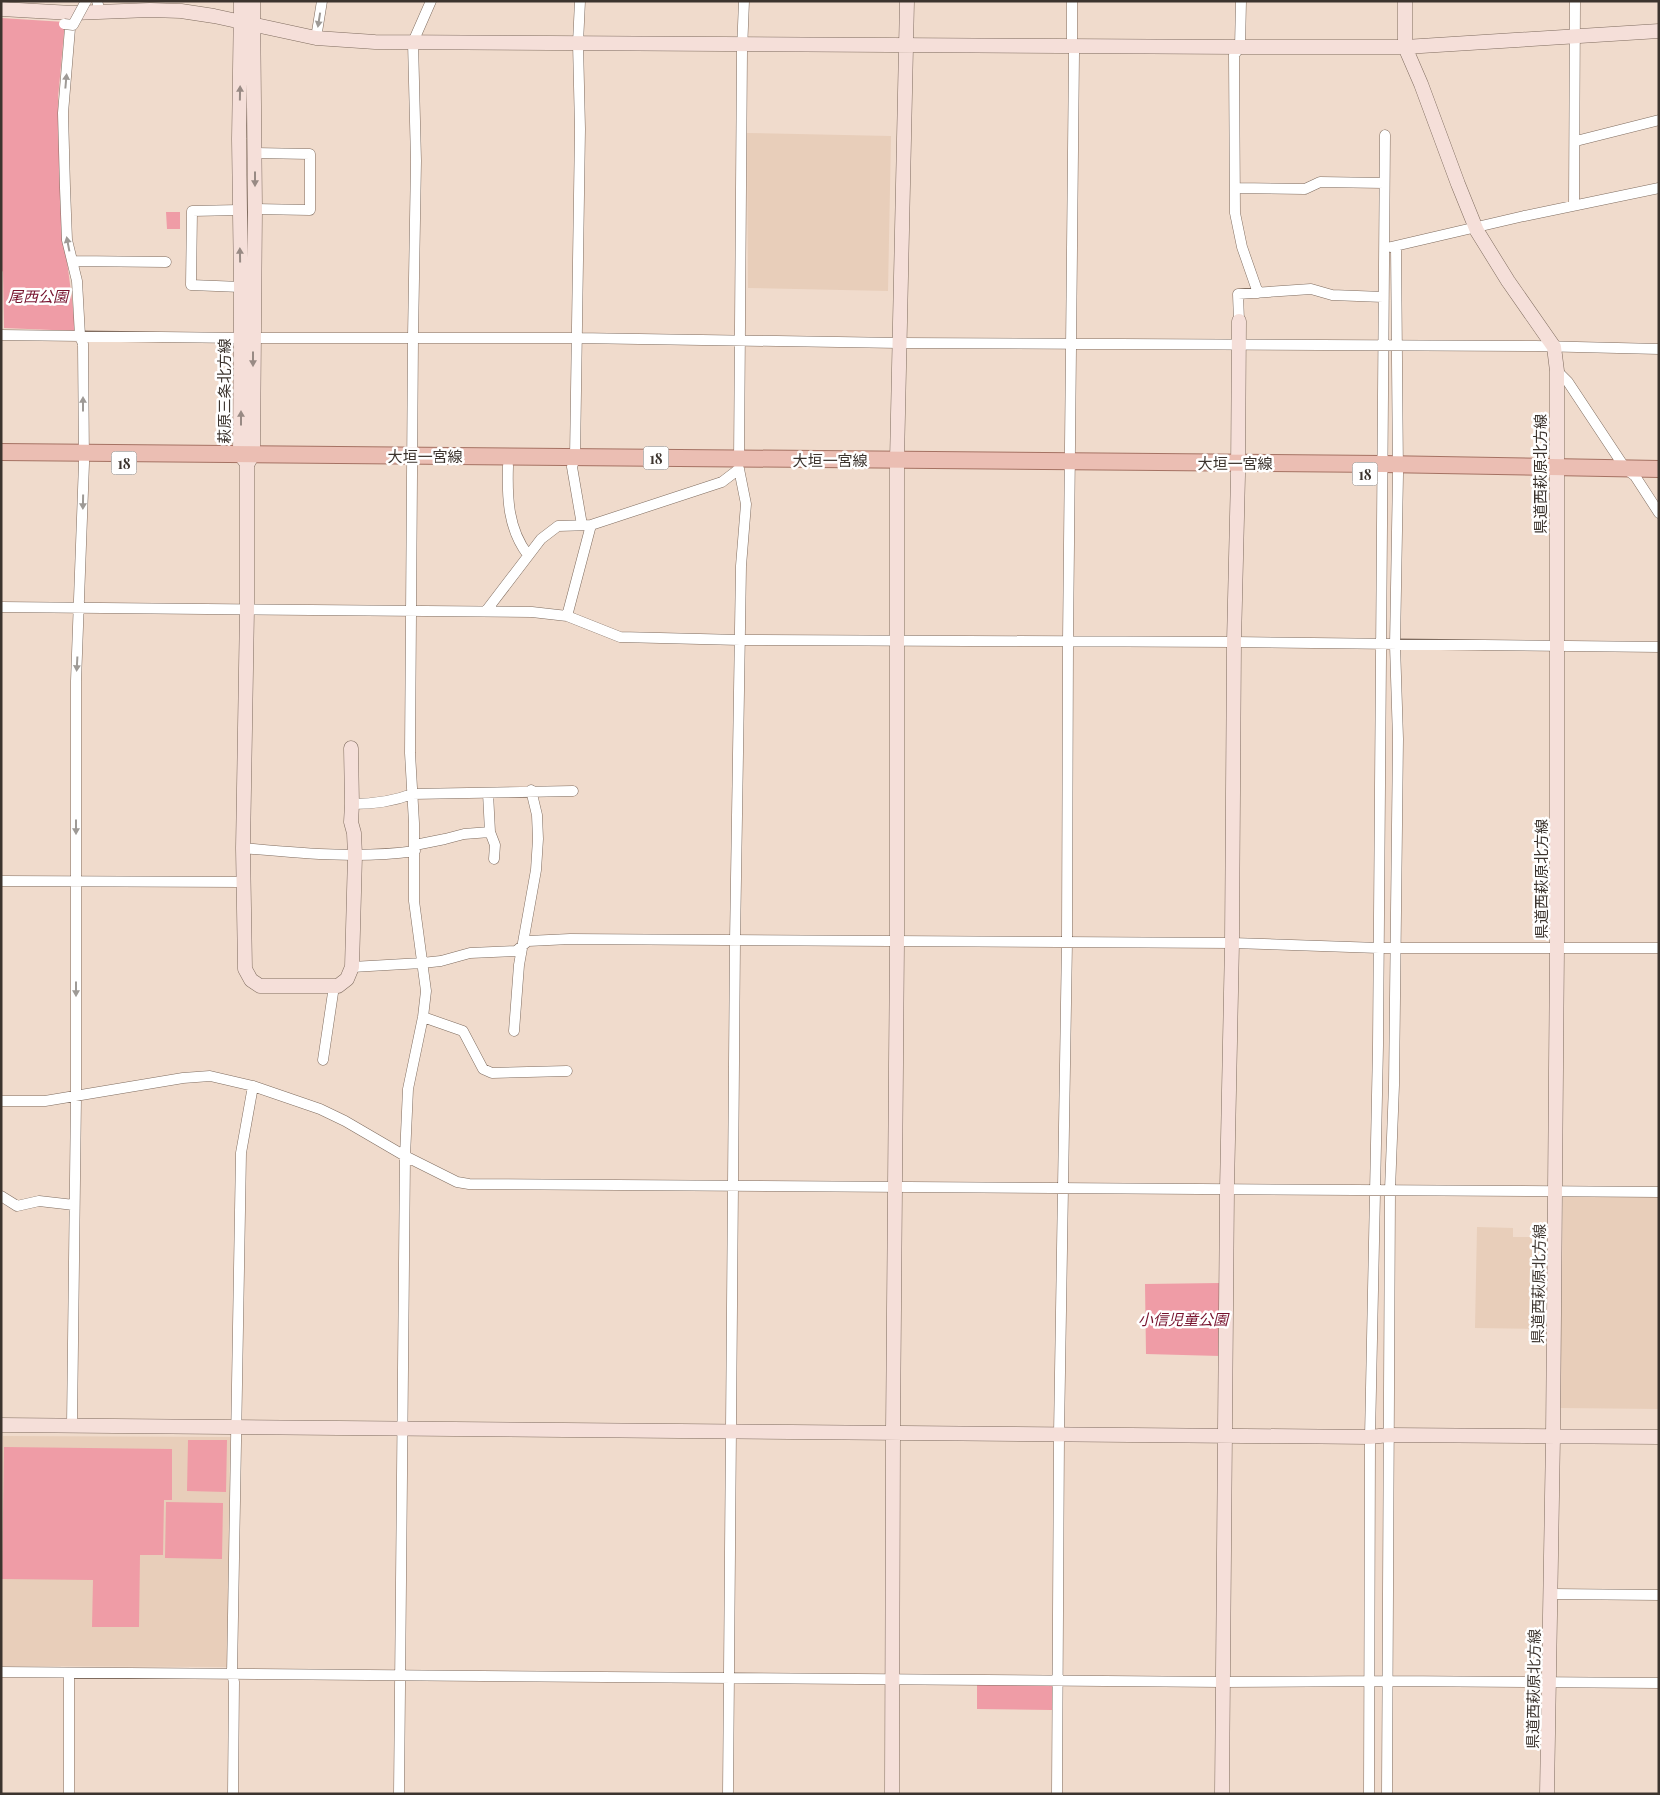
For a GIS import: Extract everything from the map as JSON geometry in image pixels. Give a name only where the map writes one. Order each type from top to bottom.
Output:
[{"type":"main road","name":"大垣一宮線","points":[[1,452],[84,458]]},
{"type":"main road","name":"大垣一宮線","points":[[1,462],[84,458],[247,458],[508,466],[574,462]]},
{"type":"main road","name":"大垣一宮線","points":[[412,462],[1390,469],[1630,472],[1659,476]]},
{"type":"main road","name":"大垣一宮線","points":[[1630,472],[1659,468]]},
{"type":"street","points":[[68,19],[73,25],[86,1]]},
{"type":"street","name":"萩原三条北方線","points":[[241,1],[247,24],[255,153],[255,209],[247,338],[248,610],[243,848],[245,969],[251,980],[260,986],[334,986]]},
{"type":"street","name":"萩原三条北方線","points":[[247,338],[241,287],[239,210],[247,24],[253,1]]},
{"type":"street","points":[[316,38],[322,1]]},
{"type":"street","points":[[399,1794],[405,1156],[408,1089],[423,1017],[426,991],[414,901],[415,848],[410,753],[416,160],[413,42],[431,1]]},
{"type":"street","points":[[567,616],[586,525],[574,462],[580,129],[578,43],[580,1]]},
{"type":"street","points":[[728,1794],[740,566],[746,504],[739,464],[742,44],[744,1]]},
{"type":"street","points":[[892,1794],[897,942],[897,465],[906,1]]},
{"type":"street","points":[[1057,1794],[1059,1434],[1067,942],[1068,642],[1071,467],[1074,46],[1072,40],[1072,1]]},
{"type":"street","points":[[1241,1],[1240,47],[1234,55],[1235,213],[1237,228],[1258,293]]},
{"type":"street","name":"県道西萩原北方線","points":[[1405,1],[1405,47],[1421,84],[1475,228],[1508,281],[1554,346],[1557,372],[1557,947],[1548,1794]]},
{"type":"street","points":[[1574,206],[1576,1]]},
{"type":"street","points":[[1,9],[68,19],[98,6],[181,11],[214,16],[316,38],[350,41],[413,42],[1405,47],[1659,30]]},
{"type":"street","points":[[68,19],[63,113],[67,240],[77,281],[80,336],[83,344],[84,458],[76,681],[76,1097],[72,1425]]},
{"type":"street","points":[[1576,141],[1659,120]]},
{"type":"street","points":[[1385,135],[1382,345],[1390,469],[1398,739],[1396,947],[1390,1190],[1388,1794]]},
{"type":"street","points":[[255,153],[310,154],[310,210],[255,209]]},
{"type":"street","points":[[1236,188],[1305,189],[1320,182],[1384,183]]},
{"type":"street","points":[[1383,249],[1659,188]]},
{"type":"street","points":[[239,210],[192,211],[190,285],[241,287]]},
{"type":"street","points":[[1369,1794],[1370,1437],[1379,948],[1381,644],[1396,345],[1396,246]]},
{"type":"street","points":[[73,262],[166,262]]},
{"type":"street","points":[[1222,1794],[1227,1189],[1238,469],[1238,294],[1311,289],[1332,295],[1383,297]]},
{"type":"street","points":[[1,335],[247,338],[577,338],[1239,346],[1554,346],[1659,349]]},
{"type":"street","points":[[1557,372],[1568,382],[1659,513]]},
{"type":"street","points":[[486,611],[541,539],[558,526],[586,525],[722,482],[739,464]]},
{"type":"street","points":[[508,466],[507,496],[512,524],[519,543],[528,556]]},
{"type":"street","points":[[1,607],[532,612],[567,616],[620,637],[740,640],[1659,646]]},
{"type":"street","points":[[323,1060],[334,986],[338,986],[347,978],[352,967],[355,854],[354,833],[350,822],[352,804],[351,748]]},
{"type":"street","points":[[514,1032],[517,989],[536,870],[537,815],[531,790]]},
{"type":"street","points":[[352,804],[378,804],[412,794],[573,790]]},
{"type":"street","points":[[488,793],[490,832],[495,846],[494,859]]},
{"type":"street","points":[[243,848],[392,854],[464,834],[490,832]]},
{"type":"street","points":[[1,881],[243,882]]},
{"type":"street","points":[[352,967],[440,961],[470,953],[516,951],[528,941],[570,939],[1232,943],[1379,948],[1659,948]]},
{"type":"street","points":[[423,1017],[463,1031],[484,1069],[492,1073],[567,1071]]},
{"type":"street","points":[[1,1101],[45,1101],[183,1078],[210,1076],[253,1086],[320,1110],[345,1121],[405,1156],[457,1182],[469,1184],[1659,1192]]},
{"type":"street","points":[[233,1794],[234,1682],[232,1674],[235,1427],[241,1153],[253,1086]]},
{"type":"street","points":[[1,1196],[17,1206],[39,1201],[74,1205]]},
{"type":"street","points":[[1,1425],[1370,1437],[1389,1434],[1659,1437]]},
{"type":"street","points":[[1551,1594],[1659,1595]]},
{"type":"street","points":[[1,1672],[1223,1682],[1659,1683]]},
{"type":"street","points":[[69,1673],[69,1794]]},
{"type":"shaded area","points":[[747,133],[891,136],[888,291],[748,288]]},
{"type":"shaded area","points":[[1563,1197],[1659,1197],[1659,1409],[1560,1408]]},
{"type":"shaded area","points":[[1477,1227],[1513,1228],[1513,1237],[1539,1237],[1537,1329],[1475,1328]]},
{"type":"shaded area","points":[[3,1436],[230,1437],[228,1667],[2,1666]]},
{"type":"green space","name":"尾西公園","points":[[1,18],[65,22],[58,98],[66,253],[76,331],[4,328],[3,272],[1,269]]},
{"type":"green space","points":[[166,212],[180,212],[180,229],[167,229]]},
{"type":"green space","name":"小信児童公園","points":[[1220,1283],[1220,1356],[1146,1354],[1145,1284]]},
{"type":"green space","points":[[188,1440],[227,1440],[226,1492],[187,1491]]},
{"type":"green space","points":[[4,1447],[172,1449],[172,1500],[164,1500],[163,1555],[140,1555],[139,1627],[92,1627],[93,1580],[2,1579]]},
{"type":"green space","points":[[166,1502],[223,1503],[222,1559],[165,1558]]},
{"type":"green space","points":[[977,1684],[1053,1685],[1052,1710],[977,1709]]}]
